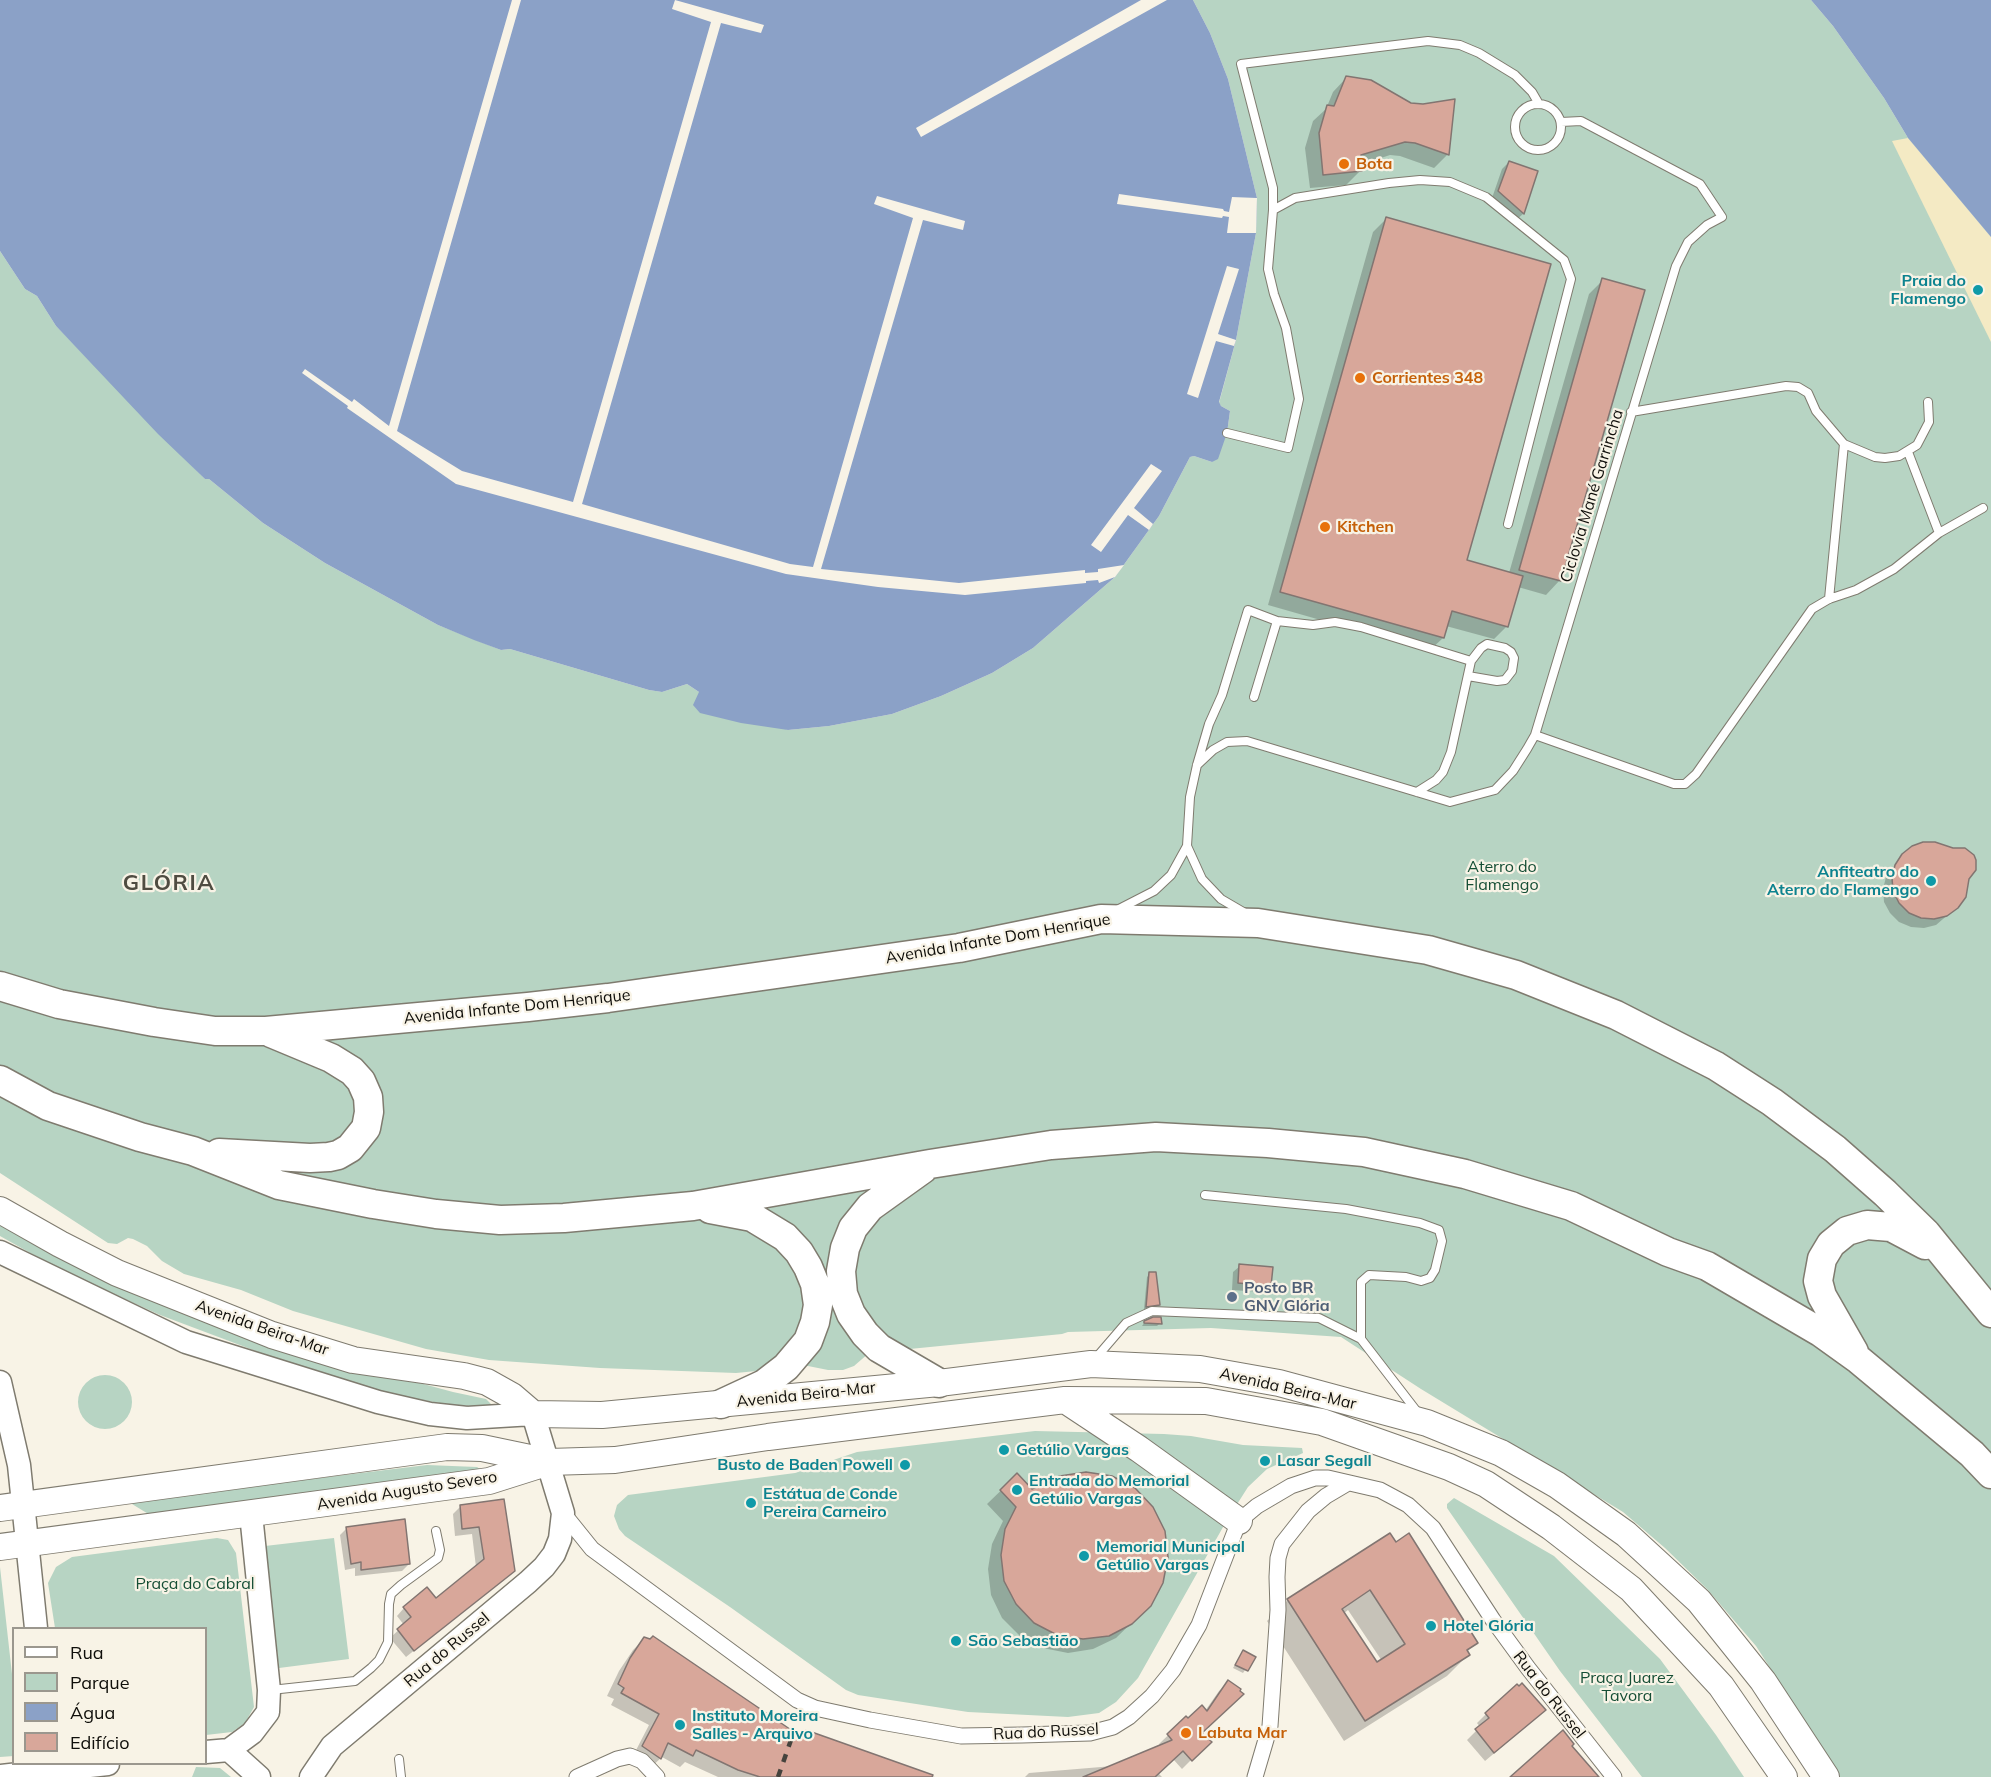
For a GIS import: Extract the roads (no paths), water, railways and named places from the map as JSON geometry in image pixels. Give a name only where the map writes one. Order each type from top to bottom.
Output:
[{"type":"highway","name":"Avenida Infante Dom Henrique","points":[[0,986],[59,1004],[154,1022],[215,1031],[266,1031],[493,1011],[608,998],[959,948],[1101,919],[1258,923],[1428,950],[1516,975],[1616,1015],[1716,1066],[1772,1102],[1835,1149],[1886,1193],[1926,1233],[1991,1313]]},
{"type":"highway","points":[[193,1151],[310,1158],[338,1155],[350,1148],[366,1128],[369,1112],[368,1097],[361,1081],[352,1071],[331,1058],[266,1031]]},
{"type":"highway","points":[[0,1080],[48,1106],[140,1137],[193,1151],[279,1185],[436,1214],[500,1220],[564,1218],[693,1206],[1051,1145],[1156,1137],[1268,1143],[1364,1152],[1466,1174],[1571,1206],[1668,1252],[1707,1266],[1820,1332],[1859,1360],[1972,1454],[1991,1474]]},
{"type":"highway","points":[[930,1164],[870,1207],[853,1228],[845,1248],[841,1271],[843,1294],[851,1314],[865,1334],[879,1348],[939,1383]]},
{"type":"highway","points":[[693,1206],[752,1217],[785,1237],[800,1252],[808,1267],[818,1305],[808,1341],[786,1367],[764,1384],[721,1404]]},
{"type":"highway","points":[[1859,1360],[1822,1296],[1818,1281],[1822,1259],[1831,1244],[1847,1231],[1867,1225],[1891,1227],[1918,1240],[1944,1257]]},
{"type":"main road","name":"Avenida Beira-Mar","points":[[0,1210],[117,1273],[272,1335],[353,1360],[464,1376],[487,1382],[512,1396],[533,1414]]},
{"type":"main road","name":"Avenida Beira-Mar","points":[[4,1258],[186,1342],[378,1402],[430,1414],[467,1418],[533,1414],[602,1414],[939,1383],[1091,1364],[1200,1369],[1279,1383],[1426,1424],[1501,1453],[1557,1485],[1626,1534],[1699,1601],[1763,1681],[1826,1777]]},
{"type":"main road","points":[[0,1382],[19,1465],[12,1507],[28,1544],[36,1627]]},
{"type":"main road","name":"Avenida Beira-Mar","points":[[549,1462],[615,1460],[768,1437],[1065,1400],[1206,1401],[1322,1422],[1449,1467],[1486,1484],[1551,1527],[1631,1590],[1721,1686],[1784,1777]]},
{"type":"main road","points":[[1065,1400],[1139,1449],[1239,1521]]},
{"type":"main road","name":"Rua do Russel","points":[[311,1777],[332,1746],[544,1567],[554,1554],[560,1539],[563,1513],[533,1414]]},
{"type":"main road","name":"Avenida Augusto Severo","points":[[12,1507],[447,1448],[482,1448],[549,1462]]},
{"type":"main road","name":"Avenida Augusto Severo","points":[[0,1546],[489,1482],[549,1462]]},
{"type":"main road","points":[[207,1752],[229,1750],[252,1733],[267,1712],[269,1690],[250,1514]]},
{"type":"main road","points":[[229,1750],[259,1777]]},
{"type":"main road","points":[[0,1776],[99,1765]]},
{"type":"street","name":"Rua do Russel","points":[[563,1513],[592,1549],[796,1700],[815,1708],[961,1736],[1090,1733],[1113,1727],[1129,1717],[1152,1696],[1185,1651],[1199,1625],[1239,1521],[1257,1506],[1291,1486],[1315,1478],[1328,1478],[1380,1490],[1408,1505],[1433,1528],[1493,1620],[1614,1777]]},
{"type":"street","points":[[1255,1777],[1270,1726],[1278,1610],[1278,1558],[1282,1544],[1308,1511],[1326,1496],[1348,1483]]},
{"type":"street","points":[[577,1777],[616,1759],[630,1756],[642,1761],[657,1777]]},
{"type":"lane","points":[[1227,433],[1288,448],[1299,399],[1286,328],[1268,269],[1273,188],[1241,64],[1428,41],[1460,45],[1479,52],[1515,75],[1532,92],[1539,104]]},
{"type":"lane","points":[[1539,104],[1553,109],[1561,122],[1562,129],[1555,143],[1542,150],[1527,147],[1517,136],[1516,121],[1524,109],[1539,104]]},
{"type":"lane","name":"Ciclovia Mané Garrincha","points":[[1417,792],[1450,802],[1495,790],[1513,771],[1535,735],[1676,266],[1688,242],[1707,225],[1722,217],[1700,184],[1581,121],[1561,122]]},
{"type":"lane","points":[[1273,210],[1295,198],[1389,183],[1420,180],[1450,182],[1486,197],[1564,260],[1571,279],[1508,524]]},
{"type":"lane","points":[[1631,412],[1786,386],[1798,387],[1808,393],[1816,411],[1844,444],[1875,457],[1885,458],[1899,456],[1917,445],[1929,422],[1928,402]]},
{"type":"lane","points":[[1829,599],[1844,444]]},
{"type":"lane","points":[[1908,452],[1939,533]]},
{"type":"lane","points":[[1535,735],[1674,784],[1685,784],[1696,774],[1812,609],[1829,599],[1856,590],[1894,569],[1939,533],[1983,508]]},
{"type":"lane","points":[[1101,919],[1154,891],[1171,875],[1187,846],[1190,797],[1197,765],[1209,723],[1222,695],[1248,610],[1277,621],[1313,625],[1335,622],[1361,627],[1471,661]]},
{"type":"lane","points":[[1254,697],[1277,621]]},
{"type":"lane","points":[[1197,765],[1213,750],[1227,742],[1246,741],[1417,792],[1436,780],[1443,772],[1451,752],[1471,661],[1487,644],[1505,648],[1514,658],[1512,672],[1505,680],[1497,681],[1468,675]]},
{"type":"lane","points":[[1187,846],[1202,879],[1221,899],[1240,909],[1258,923]]},
{"type":"lane","points":[[1206,1195],[1346,1209],[1420,1223],[1439,1230],[1442,1240],[1435,1269],[1430,1278],[1421,1281],[1406,1277],[1369,1275],[1361,1282],[1361,1339]]},
{"type":"lane","points":[[1091,1364],[1126,1323],[1152,1311],[1319,1318],[1361,1339],[1426,1424]]},
{"type":"lane","points":[[269,1690],[355,1681],[371,1668],[379,1660],[388,1642],[389,1604],[392,1594],[438,1558],[440,1550],[436,1531]]},
{"type":"lane","points":[[399,1760],[401,1777]]},
{"type":"water","points":[[0,0],[1193,0],[1210,33],[1228,79],[1257,198],[1256,233],[1236,340],[1219,402],[1221,406],[1230,411],[1227,433],[1218,459],[1212,462],[1194,456],[1190,457],[1159,516],[1115,577],[1033,648],[992,673],[941,696],[892,714],[829,726],[788,730],[741,723],[700,713],[693,705],[699,692],[687,684],[662,692],[649,690],[510,649],[501,650],[474,640],[438,625],[325,563],[263,523],[209,479],[205,479],[158,434],[56,326],[37,296],[25,289],[0,251]]},
{"type":"water","points":[[1811,0],[1991,0],[1991,237],[1908,138],[1884,98],[1833,26]]},
{"type":"railway","points":[[778,1777],[791,1740]]},
{"type":"place","name":"Bota","points":[[1344,164]]},
{"type":"place","name":"Praia do Flamengo","points":[[1978,290]]},
{"type":"place","name":"Corrientes 348","points":[[1360,378]]},
{"type":"place","name":"Kitchen","points":[[1325,527]]},
{"type":"place","name":"Anfiteatro do Aterro do Flamengo","points":[[1931,881]]},
{"type":"place","name":"Posto BR GNV Glória","points":[[1232,1297]]},
{"type":"place","name":"Getúlio Vargas","points":[[1004,1450]]},
{"type":"place","name":"Lasar Segall","points":[[1265,1461]]},
{"type":"place","name":"Busto de Baden Powell","points":[[905,1465]]},
{"type":"place","name":"Entrada do Memorial Getúlio Vargas","points":[[1017,1490]]},
{"type":"place","name":"Estátua de Conde Pereira Carneiro","points":[[751,1503]]},
{"type":"place","name":"Memorial Municipal Getúlio Vargas","points":[[1084,1556]]},
{"type":"place","name":"Hotel Glória","points":[[1431,1626]]},
{"type":"place","name":"São Sebastião","points":[[956,1641]]},
{"type":"place","name":"Instituto Moreira Salles - Arquivo","points":[[680,1725]]},
{"type":"place","name":"Labuta Mar","points":[[1186,1733]]},
{"type":"district","name":"GLÓRIA","points":[[169,883]]},
{"type":"park label","name":"Aterro do Flamengo","points":[[1502,876]]},
{"type":"park label","name":"Praça do Cabral","points":[[195,1584]]},
{"type":"park label","name":"Praça Juarez Tavora","points":[[1627,1687]]}]
